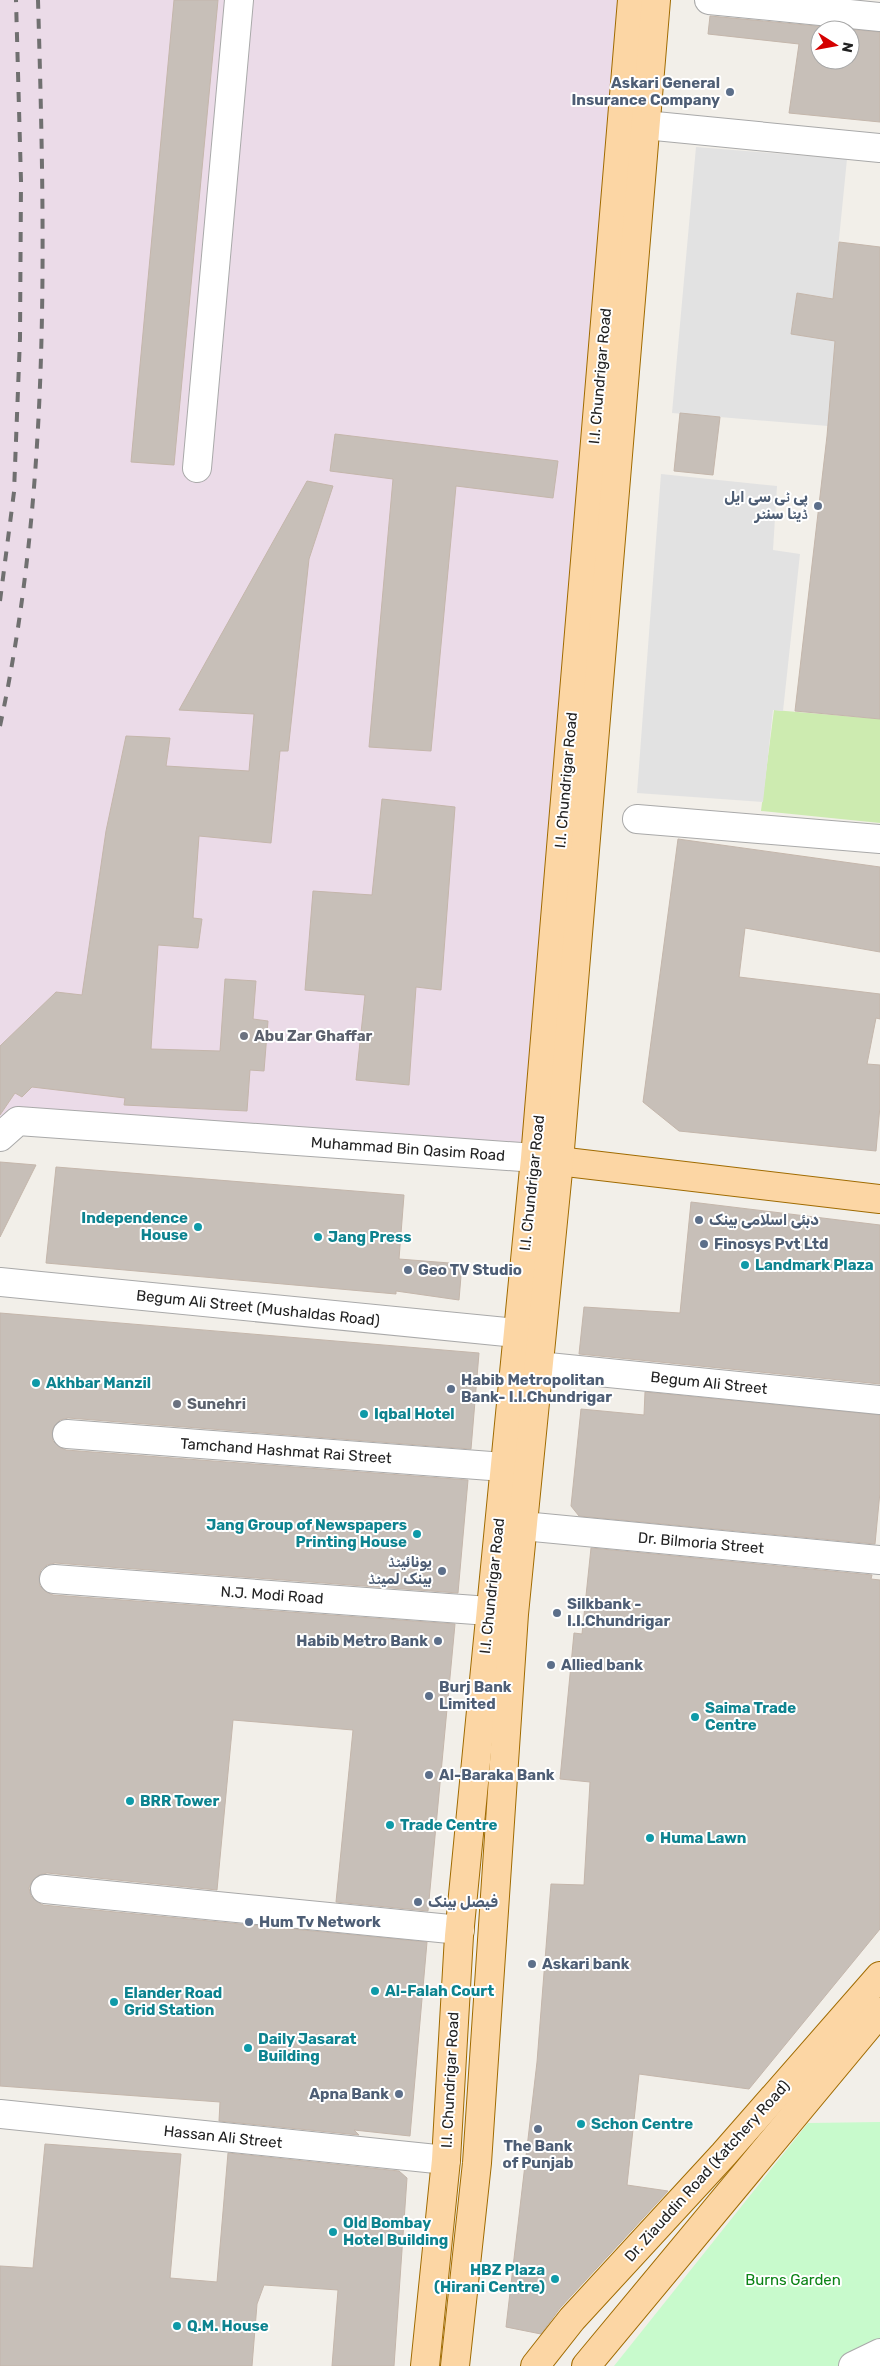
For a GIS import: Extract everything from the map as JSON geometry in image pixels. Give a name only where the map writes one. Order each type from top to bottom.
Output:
[{"type":"main road","name":"I.I. Chundrigar Road","points":[[455,2366],[477,2164],[513,1623],[538,1366],[547,1160],[632,0]]},
{"type":"main road","name":"I.I. Chundrigar Road","points":[[425,2366],[446,2160],[460,1930],[517,1333],[547,1160],[656,0]]},
{"type":"main road","name":"Muhammad Bin Qasim Road","points":[[547,1160],[880,1198]]},
{"type":"main road","name":"Dr. Ziauddin Road (Katchery Road)","points":[[535,2366],[572,2319],[724,2154],[880,1976]]},
{"type":"main road","name":"Dr. Ziauddin Road (Katchery Road)","points":[[586,2366],[880,2012]]},
{"type":"street","points":[[197,468],[239,0]]},
{"type":"street","points":[[709,0],[880,17]]},
{"type":"street","points":[[645,125],[880,148]]},
{"type":"street","points":[[638,819],[880,839]]},
{"type":"street","name":"Muhammad Bin Qasim Road","points":[[0,1137],[18,1121],[547,1160]]},
{"type":"street","name":"Begum Ali Street (Mushaldas Road)","points":[[0,1282],[517,1333]]},
{"type":"street","name":"Begum Ali Street","points":[[538,1366],[880,1400]]},
{"type":"street","name":"Tamchand Hashmat Rai Street","points":[[67,1434],[504,1467]]},
{"type":"street","name":"Dr. Bilmoria Street","points":[[522,1526],[880,1560]]},
{"type":"street","name":"N.J. Modi Road","points":[[54,1579],[490,1611]]},
{"type":"street","points":[[45,1889],[460,1930]]},
{"type":"street","name":"Hassan Ali Street","points":[[0,2114],[446,2160]]},
{"type":"street","points":[[853,2366],[880,2353]]},
{"type":"shaded area","points":[[0,0],[632,0],[536,1159],[18,1121],[0,1140]]},
{"type":"shaded area","points":[[696,147],[847,159],[833,299],[797,293],[791,333],[835,341],[828,426],[672,413]]},
{"type":"shaded area","points":[[661,474],[777,486],[773,550],[800,554],[783,711],[773,710],[763,802],[637,793]]},
{"type":"green space","points":[[774,710],[880,719],[880,823],[761,811]]},
{"type":"green space","name":"Burns Garden","points":[[880,2122],[880,2366],[614,2366],[808,2123]]},
{"type":"building","points":[[174,0],[218,0],[174,465],[131,462]]},
{"type":"building","points":[[710,16],[810,25],[810,70],[860,70],[860,30],[880,32],[880,122],[789,113],[799,44],[708,34]]},
{"type":"building","points":[[839,242],[880,247],[880,719],[795,711],[827,436],[835,341],[791,334],[797,293],[833,299]]},
{"type":"building","points":[[680,413],[720,417],[713,475],[674,471]]},
{"type":"building","points":[[335,434],[558,461],[553,498],[456,486],[431,751],[369,747],[393,479],[330,471]]},
{"type":"building","points":[[307,481],[333,486],[309,559],[288,751],[280,751],[271,843],[199,836],[193,918],[202,919],[198,948],[158,945],[151,1049],[220,1051],[225,979],[256,981],[253,1019],[268,1021],[264,1071],[250,1070],[247,1111],[124,1105],[125,1098],[32,1087],[22,1097],[15,1093],[0,1115],[0,1046],[56,992],[82,995],[106,831],[126,736],[170,738],[166,766],[249,771],[254,714],[179,710]]},
{"type":"building","points":[[382,799],[455,807],[441,990],[416,987],[409,1085],[356,1080],[365,995],[305,990],[313,891],[372,895]]},
{"type":"building","points":[[678,839],[880,867],[880,952],[745,928],[739,977],[880,994],[880,1019],[876,1018],[867,1064],[880,1065],[880,1106],[876,1151],[679,1131],[643,1102]]},
{"type":"building","points":[[0,1162],[36,1165],[0,1237]]},
{"type":"building","points":[[56,1167],[404,1195],[399,1259],[462,1264],[459,1300],[396,1291],[396,1294],[46,1263]]},
{"type":"building","points":[[691,1202],[880,1225],[880,1384],[579,1354],[584,1307],[680,1313]]},
{"type":"building","points":[[0,1313],[479,1353],[471,1449],[68,1418],[60,1420],[54,1426],[52,1432],[53,1441],[59,1447],[66,1450],[468,1480],[458,1593],[55,1563],[47,1565],[41,1570],[39,1577],[40,1586],[46,1592],[53,1595],[455,1624],[428,1911],[336,1902],[353,1730],[233,1720],[217,1890],[47,1873],[39,1875],[33,1880],[29,1888],[31,1896],[43,1905],[427,1942],[410,2136],[354,2130],[359,2135],[219,2121],[220,2102],[0,2086]]},
{"type":"building","points":[[645,1392],[880,1415],[880,1492],[875,1544],[579,1516],[571,1506],[581,1409],[644,1415]]},
{"type":"building","points":[[591,1548],[872,1575],[871,1579],[880,1580],[880,1929],[749,2089],[639,2074],[627,2185],[668,2191],[560,2308],[541,2334],[506,2327],[537,2062],[551,1884],[584,1885],[590,1782],[560,1779],[574,1633],[582,1634]]},
{"type":"building","points":[[45,2144],[181,2154],[170,2278],[217,2282],[228,2153],[399,2171],[407,2178],[394,2366],[332,2366],[338,2290],[264,2285],[257,2304],[252,2366],[0,2366],[0,2266],[33,2268]]},
{"type":"railway","points":[[0,601],[14,492],[20,338],[21,181],[16,0]]},
{"type":"railway","points":[[0,726],[17,637],[28,547],[36,456],[41,364],[42,182],[38,0]]},
{"type":"place","name":"Askari General Insurance Company","points":[[730,92]]},
{"type":"place","name":"پی ٹی سی ایل ڈیٹا سنٹر","points":[[818,506]]},
{"type":"place","name":"Abu Zar Ghaffar","points":[[244,1036]]},
{"type":"place","name":"دبئی اسلامی بینک","points":[[699,1220]]},
{"type":"place","name":"Independence House","points":[[198,1227]]},
{"type":"place","name":"Jang Press","points":[[318,1237]]},
{"type":"place","name":"Finosys Pvt Ltd","points":[[704,1244]]},
{"type":"place","name":"Landmark Plaza","points":[[745,1265]]},
{"type":"place","name":"Geo TV Studio","points":[[408,1270]]},
{"type":"place","name":"Akhbar Manzil","points":[[36,1383]]},
{"type":"place","name":"Habib Metropolitan Bank- I.I.Chundrigar","points":[[451,1389]]},
{"type":"place","name":"Sunehri","points":[[177,1404]]},
{"type":"place","name":"Iqbal Hotel","points":[[364,1414]]},
{"type":"place","name":"Jang Group of Newspapers Printing House","points":[[417,1534]]},
{"type":"place","name":"یونائیٹڈ بینک لمیٹڈ","points":[[442,1571]]},
{"type":"place","name":"Silkbank - I.I.Chundrigar","points":[[557,1613]]},
{"type":"place","name":"Habib Metro Bank","points":[[438,1641]]},
{"type":"place","name":"Allied bank","points":[[551,1665]]},
{"type":"place","name":"Burj Bank Limited","points":[[429,1696]]},
{"type":"place","name":"Saima Trade Centre","points":[[695,1717]]},
{"type":"place","name":"Al-Baraka Bank","points":[[429,1775]]},
{"type":"place","name":"BRR Tower","points":[[130,1801]]},
{"type":"place","name":"Trade Centre","points":[[390,1825]]},
{"type":"place","name":"Huma Lawn","points":[[650,1838]]},
{"type":"place","name":"فیصل بینک","points":[[418,1902]]},
{"type":"place","name":"Hum Tv Network","points":[[249,1922]]},
{"type":"place","name":"Askari bank","points":[[532,1964]]},
{"type":"place","name":"Al-Falah Court","points":[[375,1991]]},
{"type":"place","name":"Elander Road Grid Station","points":[[114,2002]]},
{"type":"place","name":"Daily Jasarat Building","points":[[248,2048]]},
{"type":"place","name":"Apna Bank","points":[[399,2094]]},
{"type":"place","name":"Schon Centre","points":[[581,2124]]},
{"type":"place","name":"The Bank of Punjab","points":[[538,2129]]},
{"type":"place","name":"Old Bombay Hotel Building","points":[[333,2232]]},
{"type":"place","name":"HBZ Plaza (Hirani Centre)","points":[[555,2279]]},
{"type":"place","name":"Q.M. House","points":[[177,2326]]}]
